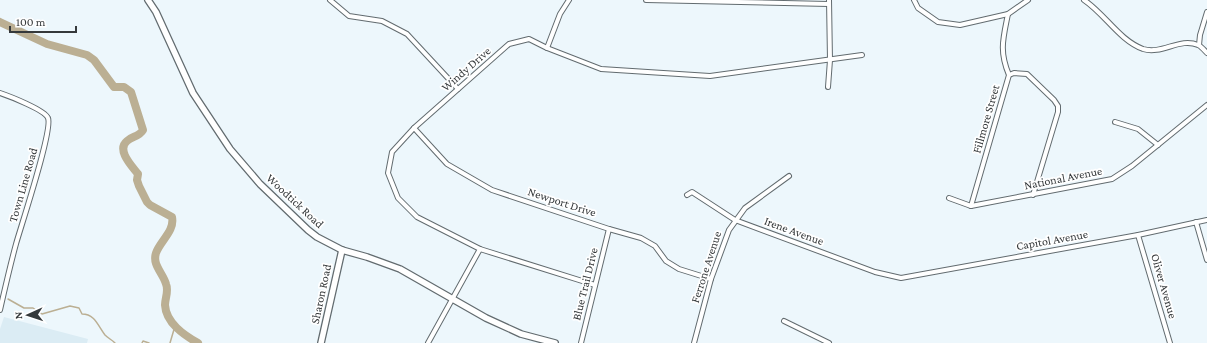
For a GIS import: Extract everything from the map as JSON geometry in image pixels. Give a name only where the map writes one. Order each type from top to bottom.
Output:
[{"type":"main road","name":"Woodtick Road","points":[[148,0],[156,12],[193,93],[230,149],[260,184],[294,218],[317,237],[342,250],[367,256],[400,269],[486,318],[522,334],[555,343]]},
{"type":"main road","name":"Sharon Road","points":[[321,343],[342,250]]},
{"type":"street","points":[[330,0],[349,16],[382,21],[407,34],[458,89]]},
{"type":"street","points":[[547,48],[560,14],[568,0]]},
{"type":"street","points":[[646,0],[829,2],[830,60],[828,87]]},
{"type":"street","points":[[914,0],[918,8],[938,22],[960,24],[1008,14],[1028,0]]},
{"type":"street","points":[[1084,0],[1132,43],[1144,49],[1157,50],[1183,43],[1199,45],[1207,53]]},
{"type":"street","points":[[1199,45],[1200,35],[1207,12]]},
{"type":"street","name":"Fillmore Street","points":[[971,206],[1009,75],[1004,62],[1002,49],[1008,14]]},
{"type":"street","name":"Windy Drive","points":[[595,285],[480,249],[417,217],[398,198],[388,173],[392,152],[414,128],[509,44],[529,39],[547,48],[601,69],[710,76],[862,56]]},
{"type":"street","points":[[1009,75],[1014,73],[1027,74],[1047,92],[1058,106],[1058,112],[1033,195]]},
{"type":"street","name":"Town Line Road","points":[[0,93],[15,98],[44,113],[49,118],[49,125],[40,165],[16,245],[0,310]]},
{"type":"street","name":"National Avenue","points":[[971,206],[1112,179],[1132,166],[1207,106]]},
{"type":"street","points":[[1116,122],[1138,129],[1158,145]]},
{"type":"street","name":"Newport Drive","points":[[414,128],[447,164],[492,190],[609,229],[641,238],[655,246],[666,261],[678,269],[711,279]]},
{"type":"street","name":"Ferrone Avenue","points":[[694,343],[711,279],[729,230],[745,208],[790,176]]},
{"type":"street","name":"Irene Avenue","points":[[686,195],[692,192],[735,220],[875,272],[901,278]]},
{"type":"street","points":[[948,198],[971,206]]},
{"type":"street","name":"Capitol Avenue","points":[[901,278],[1138,235],[1207,220]]},
{"type":"street","points":[[1196,222],[1207,260]]},
{"type":"street","name":"Blue Trail Drive","points":[[581,343],[609,229]]},
{"type":"street","name":"Oliver Avenue","points":[[1138,235],[1170,343]]},
{"type":"street","points":[[428,343],[480,249]]},
{"type":"street","points":[[784,321],[829,343]]},
{"type":"shaded area","points":[[4,317],[88,339],[87,343],[0,343],[0,329]]},
{"type":"waterway","points":[[0,22],[47,44],[87,55],[94,60],[114,87],[124,87],[131,92],[143,130],[140,134],[127,141],[124,145],[124,153],[138,174],[137,180],[147,202],[172,217],[171,227],[155,257],[155,261],[167,287],[165,305],[166,311],[172,323],[198,343]]},
{"type":"waterway","points":[[8,299],[24,308],[33,308],[42,314],[70,306],[79,308],[82,314],[93,318],[105,335],[115,343]]},
{"type":"waterway","points":[[170,343],[175,326]]},
{"type":"waterway","points":[[142,343],[143,341],[149,343]]}]
